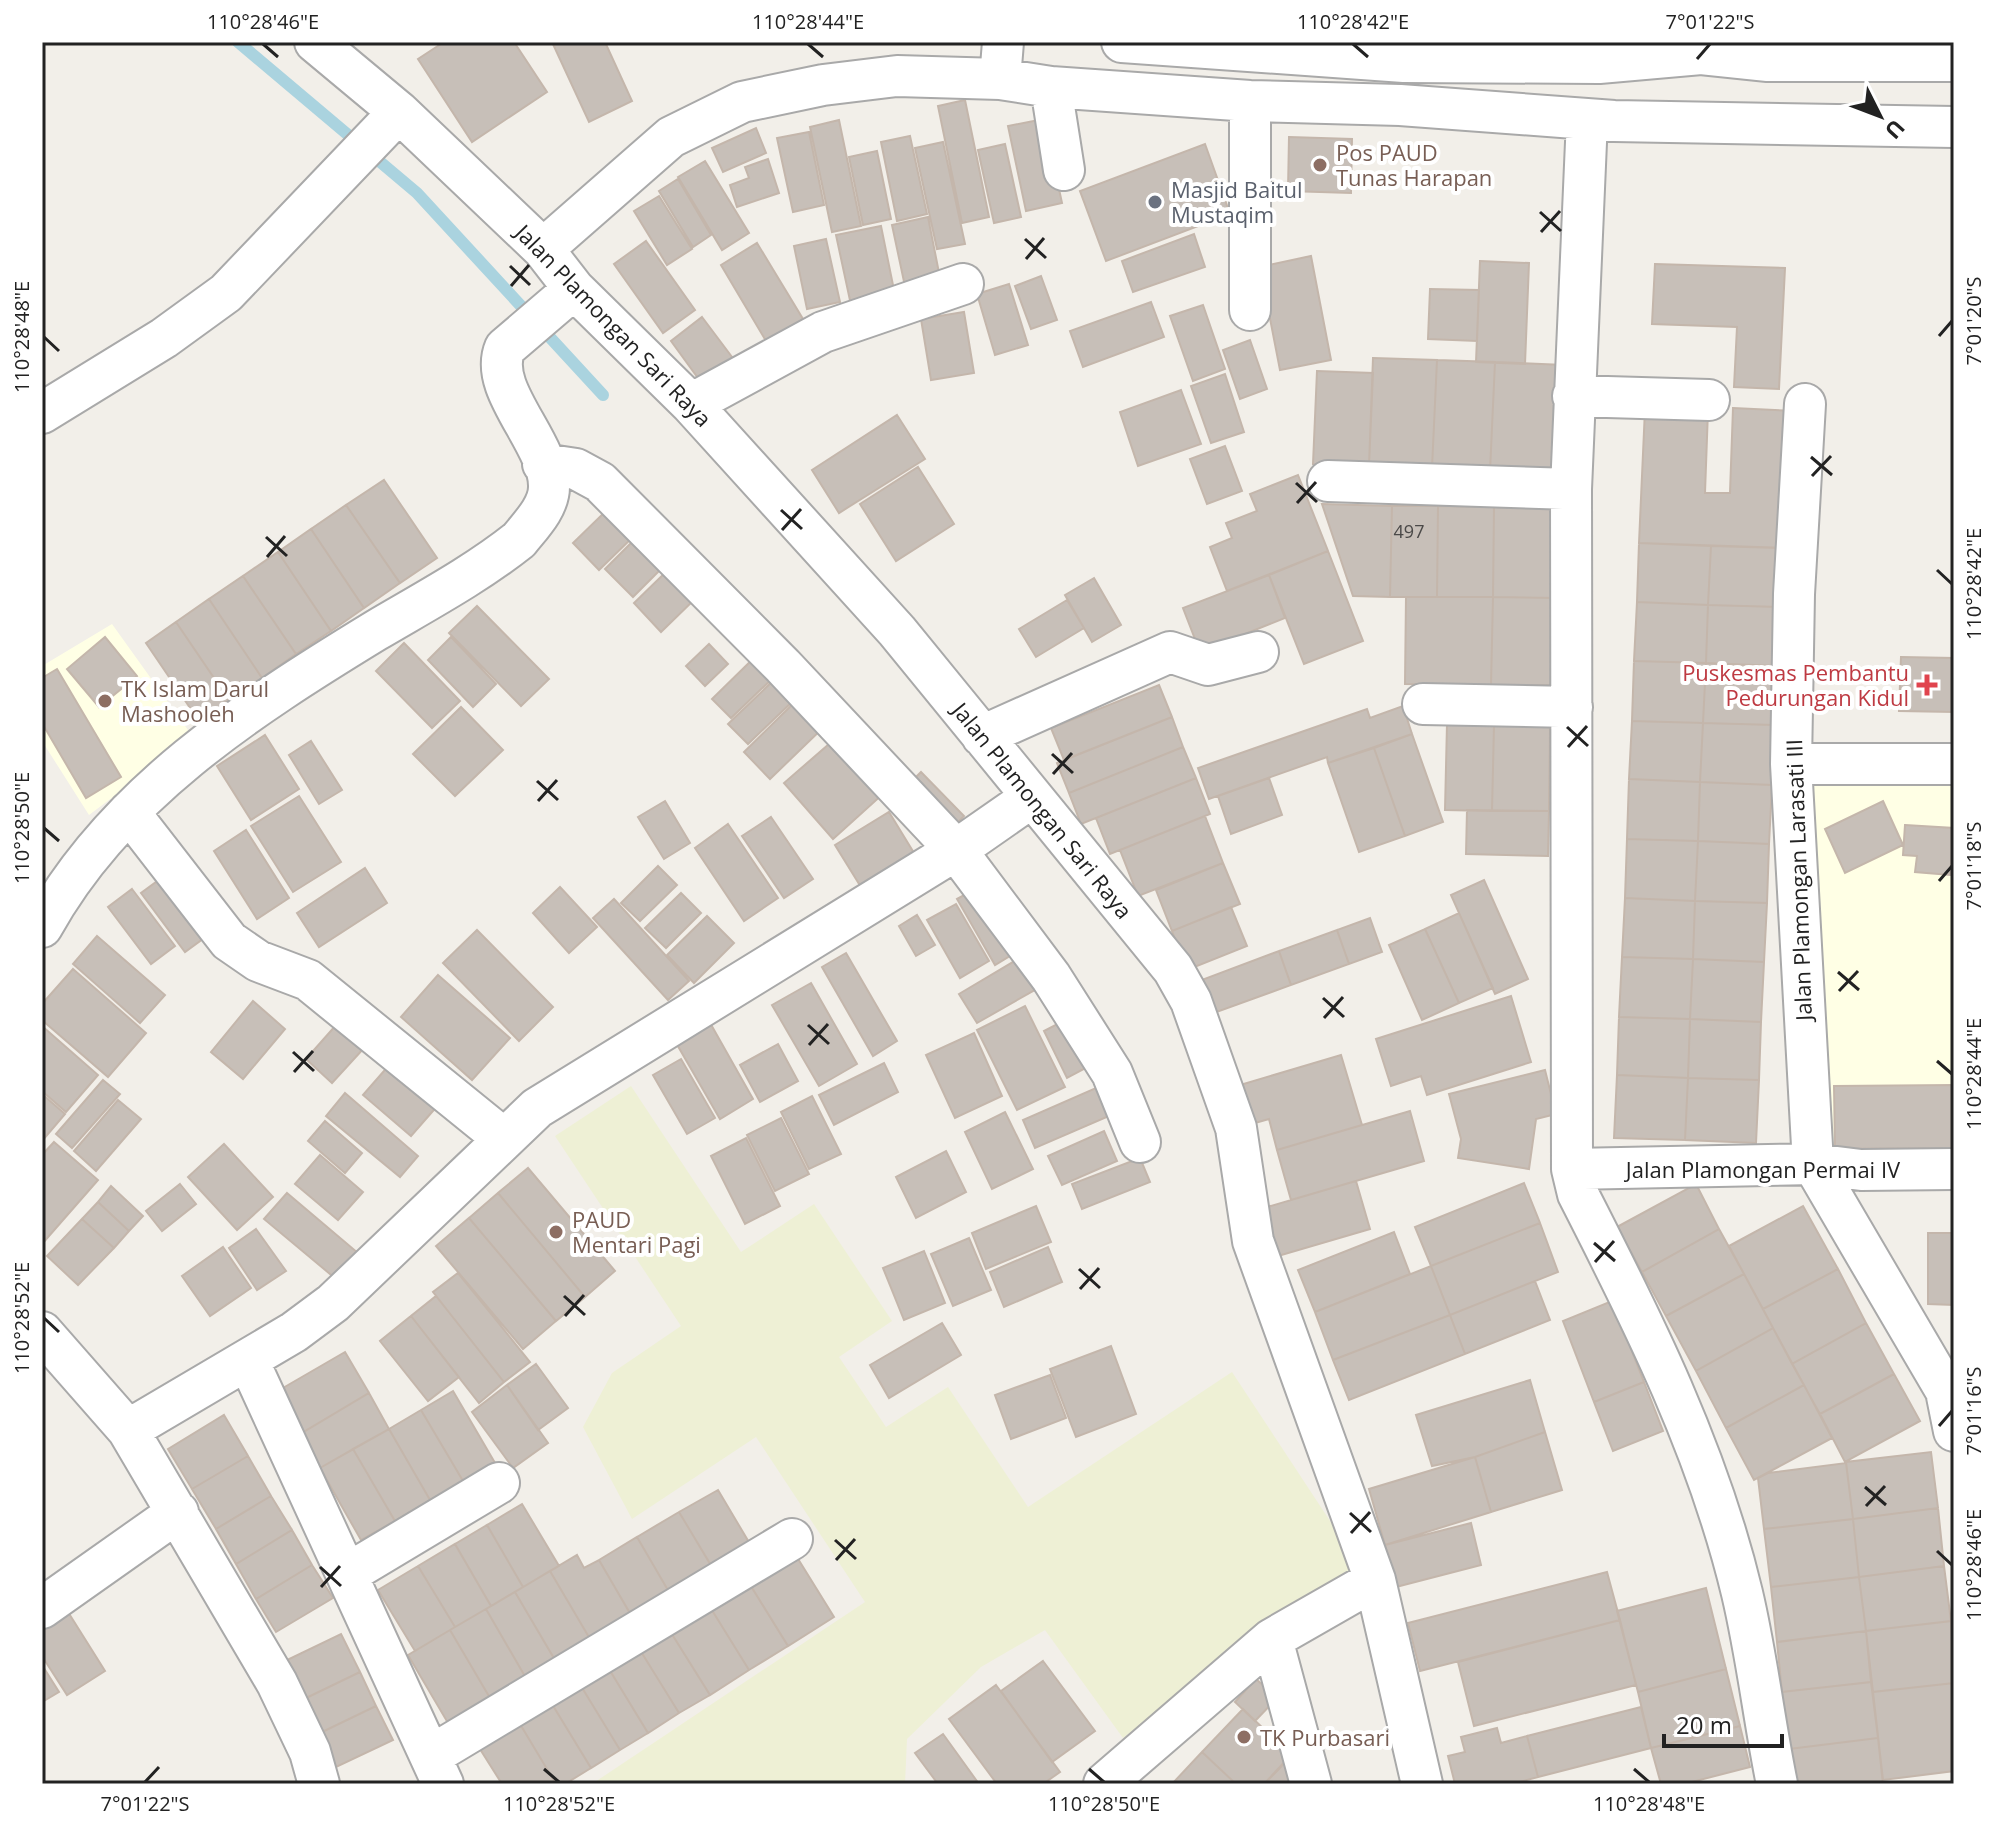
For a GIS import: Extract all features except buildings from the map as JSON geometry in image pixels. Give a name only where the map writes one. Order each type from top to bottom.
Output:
[{"type":"street","name":"Jalan Plamongan Sari Raya","points":[[315,42],[391,120],[543,249],[562,300],[691,404],[897,631],[1173,969],[1191,1001],[1236,1128],[1253,1241],[1375,1580],[1422,1784]]},
{"type":"street","points":[[1122,42],[1404,62],[1599,63],[1699,48],[1768,61],[1910,52],[1954,61]]},
{"type":"street","points":[[543,249],[671,137],[742,102],[823,85],[1001,60],[1051,87],[1250,101],[1400,105],[1587,119],[1954,127]]},
{"type":"street","points":[[1767,125],[1768,61]]},
{"type":"street","points":[[1051,87],[1064,170]]},
{"type":"street","points":[[1250,101],[1250,310]]},
{"type":"street","points":[[1587,119],[1571,489],[1572,1169],[1578,1194],[1656,1349],[1692,1432],[1742,1593],[1777,1784]]},
{"type":"street","points":[[42,413],[164,338],[226,293],[305,214],[329,184],[391,120]]},
{"type":"street","points":[[691,404],[823,332],[963,284]]},
{"type":"street","points":[[42,927],[76,875],[129,812],[157,785],[234,723],[519,540],[540,514],[550,487],[501,369],[505,348],[562,300]]},
{"type":"street","points":[[1573,396],[1709,400]]},
{"type":"street","name":"Jalan Plamongan Larasati III","points":[[1805,404],[1794,594],[1791,764],[1813,1164]]},
{"type":"street","points":[[543,464],[576,469],[600,482],[783,666],[956,850],[1051,977],[1112,1073],[1140,1142]]},
{"type":"street","points":[[1328,481],[1571,489]]},
{"type":"street","points":[[982,736],[1170,652],[1208,665],[1258,652]]},
{"type":"street","points":[[1423,704],[1572,707]]},
{"type":"street","points":[[1791,764],[1954,764]]},
{"type":"street","points":[[128,1430],[248,1360],[333,1303],[537,1108],[956,850],[1032,797]]},
{"type":"street","points":[[129,812],[229,941],[258,961],[308,980],[504,1139]]},
{"type":"street","points":[[1813,1164],[1950,1391],[1954,1431]]},
{"type":"street","name":"Jalan Plamongan Permai IV","points":[[1572,1169],[1813,1164],[1861,1170],[1954,1169]]},
{"type":"street","points":[[42,1332],[128,1430],[277,1683],[310,1752],[319,1784]]},
{"type":"street","points":[[248,1360],[437,1769],[792,1539]]},
{"type":"street","points":[[347,1574],[499,1483]]},
{"type":"street","points":[[42,1608],[178,1512]]},
{"type":"street","points":[[1104,1784],[1272,1639],[1375,1580]]},
{"type":"street","points":[[1272,1639],[1311,1784]]},
{"type":"shaded area","name":"TK Islam Darul Mashooleh","points":[[112,624],[193,737],[89,815],[42,741],[42,666]]},
{"type":"shaded area","points":[[1807,778],[1954,782],[1954,1154],[1820,1155]]},
{"type":"shaded area","points":[[631,1086],[741,1252],[814,1204],[892,1321],[839,1357],[886,1427],[948,1387],[1028,1507],[1232,1372],[1359,1565],[1123,1738],[1045,1630],[981,1667],[907,1739],[905,1784],[592,1784],[865,1602],[756,1437],[632,1519],[583,1427],[612,1373],[681,1326],[555,1136]]},
{"type":"waterway","points":[[238,42],[417,193],[603,395]]},
{"type":"place","name":"Pos PAUD Tunas Harapan","points":[[1320,165]]},
{"type":"place","name":"Masjid Baitul Mustaqim","points":[[1155,202]]},
{"type":"place","name":"Puskesmas Pembantu Pedurungan Kidul","points":[[1927,685]]},
{"type":"place","name":"TK Islam Darul Mashooleh","points":[[105,701]]},
{"type":"place","name":"PAUD Mentari Pagi","points":[[556,1232]]},
{"type":"place","name":"TK Purbasari","points":[[1244,1737]]}]
